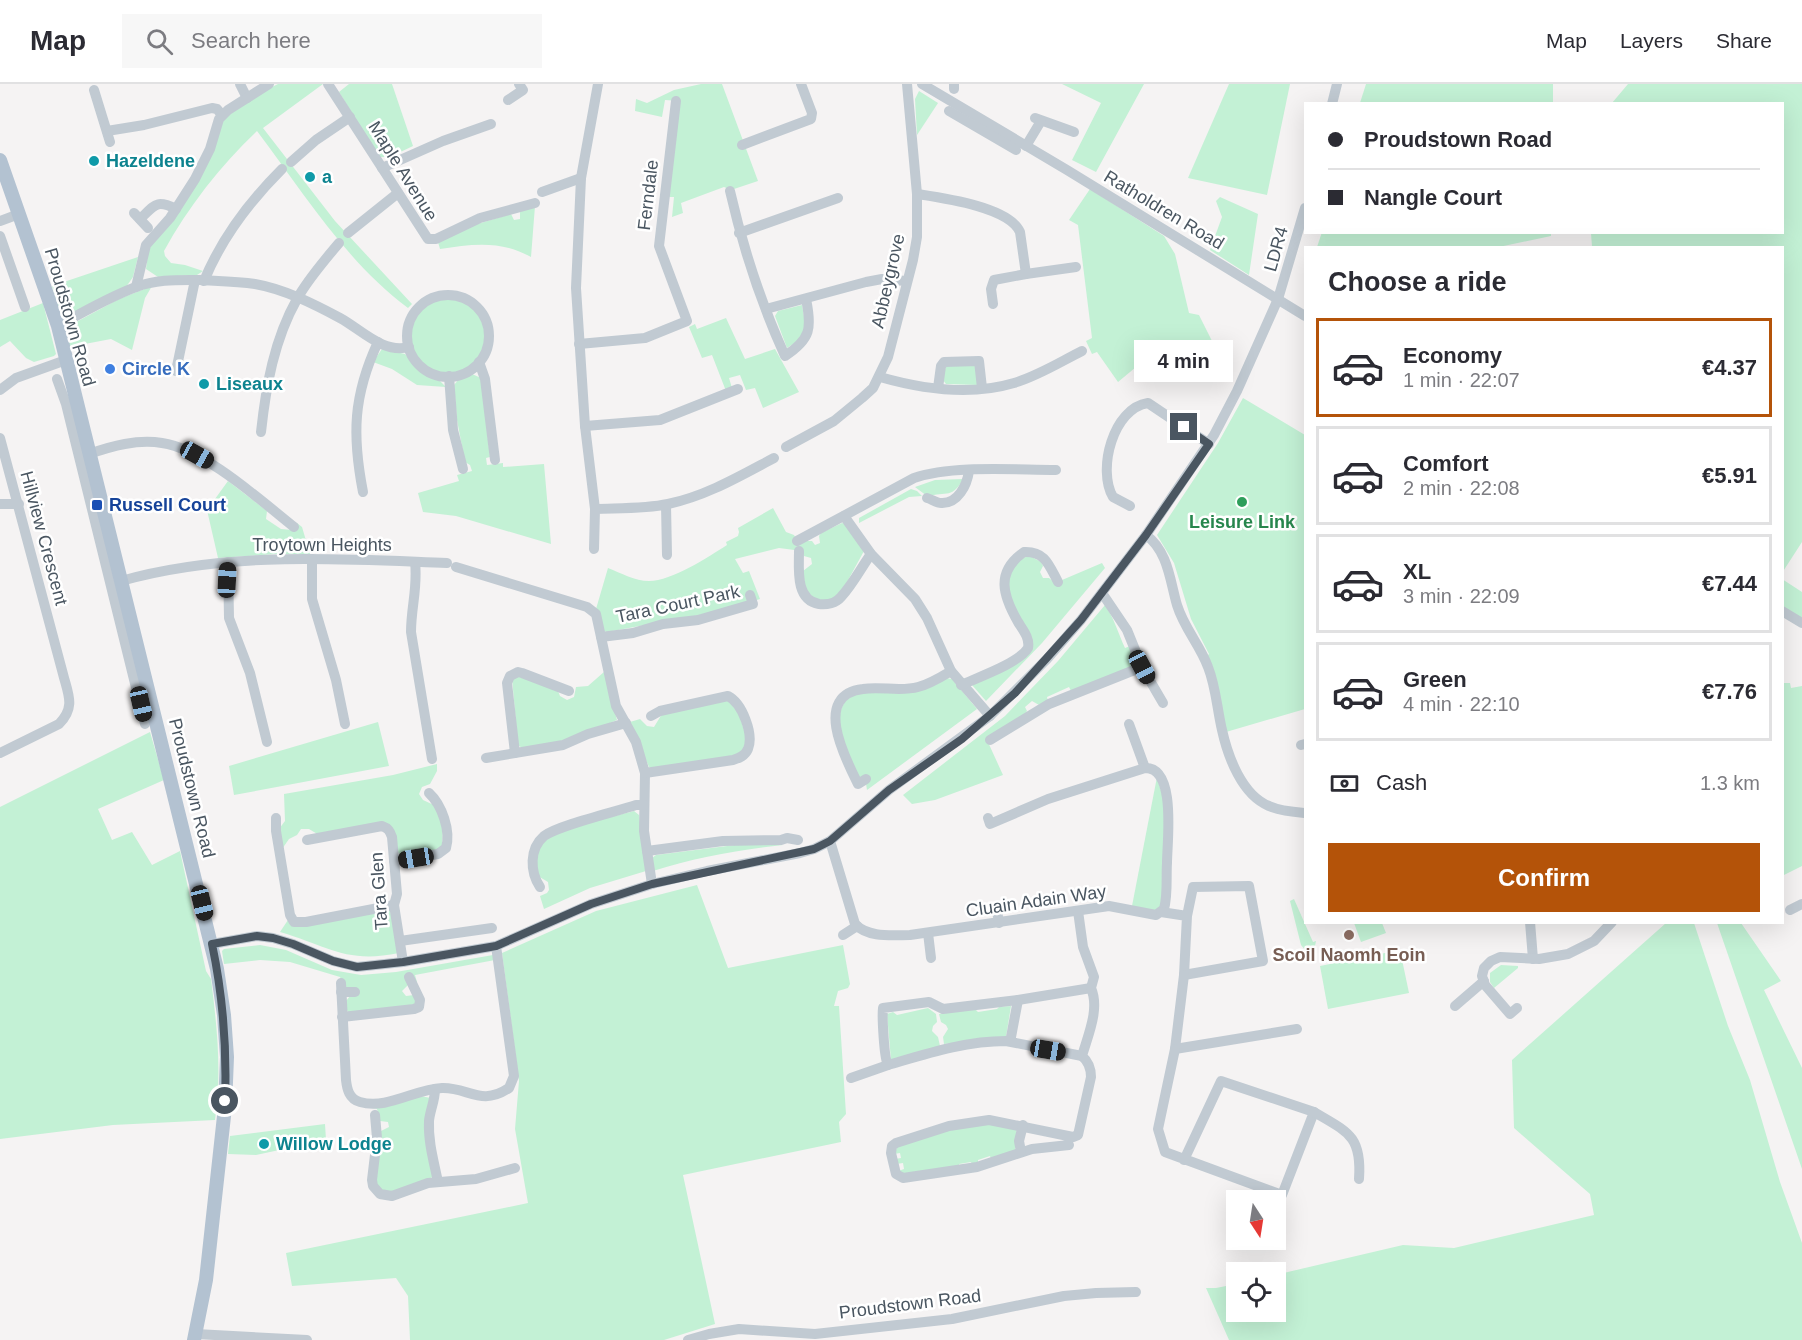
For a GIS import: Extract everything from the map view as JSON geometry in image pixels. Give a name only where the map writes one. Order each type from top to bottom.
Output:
[{"type":"main road","name":"Proudstown Road","points":[[0,160],[58,326],[89,454],[108,550],[121,581],[141,682],[212,944],[224,1015],[227,1066],[225,1107],[206,1280],[195,1337]]},
{"type":"street","points":[[240,84],[247,98]]},
{"type":"street","points":[[136,287],[146,244],[164,225],[203,165],[222,115],[269,84]]},
{"type":"street","points":[[508,100],[523,90],[519,84]]},
{"type":"street","points":[[594,549],[595,509],[585,426],[576,288],[581,178],[598,84]]},
{"type":"street","points":[[742,145],[811,119],[812,113],[801,84]]},
{"type":"street","name":"Abbeygrove","points":[[786,447],[806,438],[847,411],[873,388],[888,357],[917,237],[917,194],[907,84]]},
{"type":"street","name":"Ratholdren Road","points":[[922,84],[1004,138],[1304,315]]},
{"type":"street","points":[[1332,102],[1337,84]]},
{"type":"street","name":"Maple Avenue","points":[[332,85],[424,236],[432,240],[480,218],[535,203]]},
{"type":"street","points":[[94,90],[108,136],[212,108],[217,109],[222,115]]},
{"type":"street","name":"Ferndale","points":[[579,344],[645,338],[687,321],[659,246],[676,101]]},
{"type":"street","name":"Ratholdren Road","points":[[950,111],[1004,138]]},
{"type":"street","points":[[176,371],[200,280],[237,220],[286,165],[316,140],[350,117]]},
{"type":"street","points":[[1021,148],[1038,120],[1074,132]]},
{"type":"street","points":[[382,168],[443,141],[491,124]]},
{"type":"street","points":[[542,192],[581,178]]},
{"type":"street","points":[[730,191],[739,233],[785,356],[803,343],[809,330],[810,321],[806,299]]},
{"type":"street","points":[[348,232],[398,193]]},
{"type":"street","points":[[917,194],[973,206],[1011,220],[1020,232],[1026,274]]},
{"type":"street","points":[[739,233],[838,198]]},
{"type":"street","points":[[141,220],[156,204],[161,203],[176,208]]},
{"type":"street","name":"LDR4","points":[[212,944],[257,936],[293,944],[333,961],[357,967],[403,962],[496,946],[591,904],[652,884],[800,853],[830,841],[889,790],[990,716],[1047,659],[1102,593],[1146,535],[1209,444],[1237,391],[1278,299],[1304,211]]},
{"type":"street","points":[[0,221],[19,214]]},
{"type":"street","points":[[0,236],[25,307]]},
{"type":"street","points":[[261,432],[267,383],[281,334],[297,298],[339,243]]},
{"type":"street","points":[[993,303],[991,289],[994,280],[1076,267]]},
{"type":"street","points":[[766,309],[882,279],[906,281]]},
{"type":"street","points":[[58,326],[136,287],[173,280],[200,280],[256,284],[297,298],[340,318],[378,342],[394,349],[409,347]]},
{"type":"street","points":[[455,296],[472,303],[486,320],[489,330],[489,343],[480,362],[464,373],[449,376],[429,371],[421,366],[409,347],[409,326],[419,308],[435,297],[455,296]]},
{"type":"street","points":[[363,492],[356,443],[356,414],[365,375],[378,342]]},
{"type":"street","points":[[880,377],[900,383],[938,388],[982,388],[1016,382],[1082,351]]},
{"type":"street","points":[[0,390],[16,378],[66,360]]},
{"type":"street","points":[[938,388],[944,362],[979,361],[982,388]]},
{"type":"street","points":[[480,362],[485,379],[495,460]]},
{"type":"street","points":[[449,376],[452,423],[463,469]]},
{"type":"street","points":[[57,379],[108,550],[141,682],[145,724]]},
{"type":"street","points":[[585,426],[660,420],[738,388]]},
{"type":"street","points":[[1130,506],[1113,496],[1106,480],[1110,444],[1124,416],[1133,408],[1148,403],[1209,444]]},
{"type":"street","name":"Hillview Crescent","points":[[0,438],[19,504],[70,709],[59,724],[0,753]]},
{"type":"street","points":[[89,454],[118,445],[149,442],[164,443],[185,449],[208,462],[294,527]]},
{"type":"street","points":[[595,509],[666,505],[718,488],[774,458]]},
{"type":"street","points":[[871,554],[840,599],[823,605],[815,603],[804,592],[799,573],[798,546],[844,516],[914,478],[941,472],[1056,470]]},
{"type":"street","points":[[927,498],[941,503],[950,501],[964,489],[968,482],[969,471]]},
{"type":"street","points":[[0,504],[19,504]]},
{"type":"street","points":[[666,505],[667,555]]},
{"type":"street","points":[[844,516],[871,554],[921,608],[951,671],[990,716]]},
{"type":"street","points":[[1146,535],[1156,544],[1170,576],[1183,622],[1208,667],[1214,684],[1222,731],[1233,764],[1241,779],[1250,792],[1267,806],[1304,813]]},
{"type":"street","points":[[962,685],[1017,658],[1028,648],[1026,636],[1011,609],[1005,592],[1005,576],[1015,558],[1024,552],[1040,554],[1047,560],[1058,582]]},
{"type":"street","points":[[312,559],[312,599],[336,680],[345,724]]},
{"type":"street","name":"Troytown Heights","points":[[121,581],[186,567],[228,562],[312,559],[415,562],[451,565],[587,607],[596,614],[616,706],[636,742],[645,773],[644,831],[652,884]]},
{"type":"street","name":"Troytown Heights","points":[[228,562],[229,618],[250,673],[267,742]]},
{"type":"street","name":"Troytown Heights","points":[[415,562],[416,587],[411,632],[432,759]]},
{"type":"street","points":[[1102,593],[1126,630],[1157,700]]},
{"type":"street","name":"Tara Court Park","points":[[601,637],[633,633],[663,624],[715,616],[753,604],[750,595]]},
{"type":"street","points":[[1784,612],[1802,623]]},
{"type":"street","points":[[990,740],[1032,707],[1142,667]]},
{"type":"street","points":[[866,779],[858,784],[844,756],[836,727],[836,709],[839,701],[845,694],[864,688],[919,687],[951,671]]},
{"type":"street","points":[[515,753],[507,683],[510,676],[518,672],[522,673],[569,691]]},
{"type":"street","points":[[645,773],[733,760],[745,754],[750,741],[742,710],[728,696],[660,711],[651,716]]},
{"type":"street","points":[[491,753],[515,753],[563,745],[588,734],[626,723]]},
{"type":"street","points":[[1129,724],[1148,769],[1160,776],[1169,806],[1165,905],[1161,912]]},
{"type":"street","points":[[988,818],[990,824],[1048,799],[1148,769]]},
{"type":"street","points":[[394,861],[438,854],[446,848],[448,840],[442,812],[437,801],[429,793]]},
{"type":"street","points":[[540,887],[532,864],[536,846],[542,837],[571,825],[636,805],[644,806]]},
{"type":"street","points":[[276,818],[276,831],[290,915],[294,922],[306,922],[394,905]]},
{"type":"street","name":"Tara Glen","points":[[307,840],[386,827],[392,837],[397,894],[394,905],[403,962]]},
{"type":"street","points":[[647,851],[723,841],[787,838],[798,840]]},
{"type":"street","points":[[830,841],[856,926],[843,935]]},
{"type":"street","points":[[1184,975],[1263,961],[1249,886],[1193,887],[1187,916],[1184,975],[1175,1049],[1158,1129],[1165,1152],[1282,1195],[1314,1112]]},
{"type":"street","points":[[1790,910],[1802,904]]},
{"type":"street","name":"Cluain Adain Way","points":[[856,926],[866,932],[886,935],[928,933],[1109,906],[1150,914],[1161,912],[1187,916]]},
{"type":"street","points":[[1078,910],[1083,947],[1094,977],[1091,988]]},
{"type":"street","points":[[997,911],[999,923]]},
{"type":"street","points":[[400,941],[488,928],[483,916]]},
{"type":"street","points":[[1526,924],[1533,959]]},
{"type":"street","points":[[1517,1008],[1510,1014],[1485,985],[1482,976],[1484,968],[1491,961],[1500,957],[1533,959],[1568,954],[1593,941],[1608,924]]},
{"type":"street","points":[[928,933],[931,958]]},
{"type":"street","points":[[355,992],[341,987],[346,1080],[350,1095],[354,1100],[381,1102],[435,1089],[452,1089],[472,1095],[489,1096],[503,1092],[513,1083],[513,1074],[496,946]]},
{"type":"street","points":[[1455,1006],[1484,981]]},
{"type":"street","points":[[342,1017],[414,1009],[420,1004],[409,986]]},
{"type":"street","points":[[888,1065],[885,1059],[883,1008],[929,1002],[943,1010],[1091,988]]},
{"type":"street","points":[[1082,1056],[1094,1009],[1095,997],[1091,988]]},
{"type":"street","points":[[1011,1037],[1018,1000]]},
{"type":"street","points":[[1175,1049],[1297,1029]]},
{"type":"street","points":[[851,1078],[944,1049],[995,1041],[1006,1041],[1082,1056],[1087,1060],[1091,1077],[1077,1135],[1073,1137],[1023,1125],[989,1120],[958,1124],[896,1143],[892,1146],[891,1153],[896,1174],[903,1178],[977,1167],[1032,1149],[1069,1145]]},
{"type":"street","points":[[1184,1160],[1221,1081],[1314,1112],[1354,1139],[1360,1158],[1359,1179]]},
{"type":"street","points":[[435,1089],[429,1132],[438,1182]]},
{"type":"street","points":[[388,1124],[375,1120],[377,1149],[372,1180],[380,1194],[392,1196],[428,1183],[504,1177],[515,1168]]},
{"type":"street","points":[[1021,1152],[1019,1141],[1023,1125]]},
{"type":"street","name":"Proudstown Road","points":[[688,1340],[739,1329],[815,1334],[952,1319],[1064,1296],[1136,1292]]},
{"type":"street","name":"Proudstown Road","points":[[195,1337],[307,1340]]},
{"type":"green space","points":[[278,84],[323,84],[263,128],[335,221],[412,304],[408,308],[365,270],[345,248],[257,131],[206,187],[164,251],[171,263],[203,271],[197,275],[158,277],[146,269],[149,245],[157,237],[226,116],[258,94]]},
{"type":"green space","points":[[349,84],[392,84],[413,146],[390,157],[379,157],[339,92]]},
{"type":"green space","points":[[701,84],[722,84],[758,181],[731,190],[724,187],[681,203],[683,213],[672,217],[674,197],[667,197],[679,101],[665,100],[662,117],[635,111],[636,99],[647,103],[674,90]]},
{"type":"green space","points":[[1062,84],[1144,84],[1096,172],[1072,160],[1101,103]]},
{"type":"green space","points":[[1229,84],[1290,84],[1267,195],[1188,178]]},
{"type":"green space","points":[[1366,84],[1553,84],[1553,102],[1360,102]]},
{"type":"green space","points":[[1628,84],[1802,84],[1802,542],[1784,570],[1784,246],[1592,246],[1591,234],[1784,234],[1784,102],[1613,102]]},
{"type":"green space","points":[[919,91],[938,103],[917,135],[915,99]]},
{"type":"green space","points":[[1090,189],[1164,236],[1175,254],[1189,313],[1199,315],[1216,349],[1168,363],[1136,367],[1118,382],[1097,352],[1092,354],[1086,341],[1092,338],[1078,225],[1069,220]]},
{"type":"green space","points":[[1220,197],[1258,214],[1249,275],[1210,250],[1222,217],[1216,201]]},
{"type":"green space","points":[[535,206],[531,257],[509,248],[486,245],[440,249],[438,242],[464,228],[511,214],[514,220],[520,219],[520,211]]},
{"type":"green space","points":[[1321,234],[1551,234],[1551,236],[1504,246],[1317,246]]},
{"type":"green space","points":[[138,257],[133,277],[126,287],[66,316],[61,314],[52,286]]},
{"type":"green space","points":[[152,286],[145,298],[132,350],[111,339],[69,347],[65,328],[119,299]]},
{"type":"green space","points":[[448,299],[462,302],[474,310],[482,322],[485,336],[482,350],[474,362],[462,370],[448,373],[434,370],[422,362],[414,350],[411,336],[414,322],[422,310],[434,302]]},
{"type":"green space","points":[[43,303],[56,354],[34,362],[26,358],[10,341],[0,347],[0,320]]},
{"type":"green space","points":[[802,305],[805,322],[802,338],[787,348],[775,316],[778,311]]},
{"type":"green space","points":[[726,318],[745,359],[775,349],[799,392],[763,408],[755,388],[746,390],[740,375],[729,378],[732,388],[726,391],[712,355],[702,358],[689,327],[695,324],[697,329]]},
{"type":"green space","points":[[382,349],[405,354],[418,369],[437,378],[446,387],[417,385],[392,369],[373,362]]},
{"type":"green space","points":[[976,364],[978,385],[946,384],[943,380],[946,365]]},
{"type":"green space","points":[[472,374],[481,378],[490,457],[486,458],[487,465],[503,463],[503,467],[544,464],[551,544],[456,516],[423,512],[418,493],[459,481],[457,475],[472,471],[470,465],[465,462],[457,420],[454,385],[459,379]]},
{"type":"green space","name":"Leisure Link","points":[[1243,398],[1304,434],[1304,709],[1226,732],[1207,656],[1209,654],[1191,619],[1174,563],[1157,535],[1218,443]]},
{"type":"green space","points":[[963,479],[956,489],[945,494],[927,496],[915,487],[935,480]]},
{"type":"green space","points":[[228,481],[267,511],[266,519],[281,529],[292,530],[297,523],[302,527],[310,554],[218,558],[207,510]]},
{"type":"green space","points":[[911,489],[922,496],[909,497],[859,523],[859,518]]},
{"type":"green space","points":[[773,508],[786,532],[794,535],[799,544],[806,541],[812,541],[815,545],[820,543],[821,533],[842,523],[846,524],[864,551],[841,593],[830,601],[815,600],[805,588],[803,571],[812,564],[811,558],[804,556],[802,551],[779,548],[735,559],[743,573],[749,571],[760,599],[722,611],[604,631],[596,609],[608,568],[644,581],[668,577],[690,568],[727,545],[726,542],[738,536],[738,528]]},
{"type":"green space","points":[[1030,556],[1041,562],[1043,566],[1040,572],[1043,578],[1049,578],[1055,583],[1102,563],[1105,568],[1042,643],[986,701],[972,685],[1032,647],[1017,618],[1008,585],[1015,566],[1025,557]]},
{"type":"green space","points":[[1784,580],[1802,592],[1802,619],[1784,609]]},
{"type":"green space","points":[[1105,605],[1125,648],[1130,646],[1135,661],[1134,666],[1071,691],[1069,687],[1047,697],[1048,701],[1039,705],[1032,701],[1025,707],[1027,711],[1025,714],[987,740],[1003,775],[935,800],[912,804],[903,795],[1005,716],[1058,661]]},
{"type":"green space","points":[[604,672],[617,720],[571,739],[522,748],[518,745],[512,678],[518,675],[558,691],[560,696],[567,700],[574,697],[576,687],[588,686]]},
{"type":"green space","points":[[946,678],[952,679],[977,709],[867,790],[865,777],[858,777],[841,734],[841,712],[845,702],[853,694]]},
{"type":"green space","points":[[1784,683],[1790,683],[1791,688],[1802,686],[1802,866],[1784,875]]},
{"type":"green space","points":[[727,700],[738,710],[746,737],[745,747],[738,755],[649,767],[630,722],[640,719],[647,726],[654,727],[662,714]]},
{"type":"green space","points":[[378,722],[389,766],[234,795],[229,766]]},
{"type":"green space","points":[[150,732],[164,780],[98,809],[112,840],[132,832],[152,865],[180,851],[206,971],[211,979],[218,1067],[215,1120],[113,1125],[0,1139],[0,807]]},
{"type":"green space","points":[[437,764],[437,771],[430,784],[422,787],[419,794],[423,800],[436,806],[443,828],[442,849],[402,857],[397,851],[392,828],[319,835],[309,829],[301,829],[297,835],[289,839],[282,849],[279,829],[285,821],[284,794],[393,775]]},
{"type":"green space","points":[[1157,777],[1167,811],[1162,906],[1156,911],[1132,906]]},
{"type":"green space","points":[[634,811],[639,815],[646,871],[590,888],[544,909],[540,896],[549,890],[548,882],[538,876],[536,852],[541,844],[564,831]]},
{"type":"green space","points":[[735,845],[783,845],[717,855],[653,871],[652,858],[656,855]]},
{"type":"green space","points":[[697,885],[728,968],[843,945],[850,984],[848,988],[838,991],[834,1006],[839,1006],[846,1114],[839,1122],[841,1142],[683,1175],[715,1324],[664,1340],[410,1340],[408,1296],[396,1278],[292,1286],[286,1253],[528,1203],[515,1129],[519,1081],[502,953],[596,911]]},
{"type":"green space","points":[[1294,899],[1313,942],[1316,941],[1314,951],[1306,951],[1301,945],[1290,901]]},
{"type":"green space","points":[[390,910],[399,953],[381,956],[351,955],[280,932],[288,920]]},
{"type":"green space","points":[[1354,924],[1382,924],[1386,933],[1361,942]]},
{"type":"green space","points":[[1665,924],[1694,924],[1728,1026],[1750,1080],[1780,1182],[1802,1243],[1802,1340],[1229,1340],[1206,1288],[1226,1286],[1226,1322],[1286,1322],[1286,1272],[1403,1245],[1454,1248],[1594,1215],[1590,1194],[1514,1128],[1512,1060]]},
{"type":"green space","points":[[1717,924],[1742,924],[1781,981],[1764,990],[1802,1068],[1802,1169]]},
{"type":"green space","points":[[260,945],[286,950],[332,970],[361,975],[396,972],[493,955],[495,960],[415,975],[417,982],[408,985],[402,991],[406,996],[414,995],[417,1004],[349,1013],[346,1009],[346,1001],[350,996],[340,977],[290,962],[260,960],[224,964],[222,951],[224,949]]},
{"type":"green space","points":[[1400,950],[1409,993],[1328,1009],[1320,966]]},
{"type":"green space","points":[[1501,965],[1518,966],[1518,968],[1494,988],[1490,982],[1490,973]]},
{"type":"green space","points":[[1011,1006],[1006,1037],[944,1044],[943,1037],[948,1029],[941,1022],[939,1014],[975,1009],[978,1012]]},
{"type":"green space","points":[[928,1008],[936,1014],[937,1022],[932,1031],[938,1037],[940,1046],[891,1060],[887,1014],[893,1012],[897,1015]]},
{"type":"green space","points":[[420,1096],[431,1098],[433,1177],[390,1193],[379,1190],[376,1185],[381,1131],[389,1127],[388,1122],[380,1121],[377,1109],[368,1107]]},
{"type":"green space","points":[[992,1123],[1017,1127],[1015,1151],[991,1159],[990,1156],[972,1165],[971,1162],[904,1175],[898,1171],[904,1169],[903,1163],[896,1164],[895,1159],[901,1158],[900,1153],[894,1154],[898,1146],[956,1127]]},
{"type":"green space","points":[[325,1124],[326,1140],[256,1155],[228,1154],[230,1136]]},
{"type":"place","name":"Hazeldene","points":[[94,161]]},
{"type":"place","name":"a","points":[[310,177]]},
{"type":"place","name":"Circle K","points":[[110,369]]},
{"type":"place","name":"Liseaux","points":[[204,384]]},
{"type":"place","name":"Leisure Link","points":[[1242,502]]},
{"type":"place","name":"Russell Court","points":[[97,505]]},
{"type":"place","name":"Scoil Naomh Eoin","points":[[1349,935]]},
{"type":"place","name":"Willow Lodge","points":[[264,1144]]},
{"type":"route","points":[[225,1101],[227,1066],[224,1015],[212,944],[257,936],[273,938],[333,961],[357,967],[472,951],[496,946],[591,904],[652,884],[800,853],[830,841],[889,790],[962,739],[990,716],[1015,693],[1070,634],[1146,535],[1209,444],[1184,427]]}]
